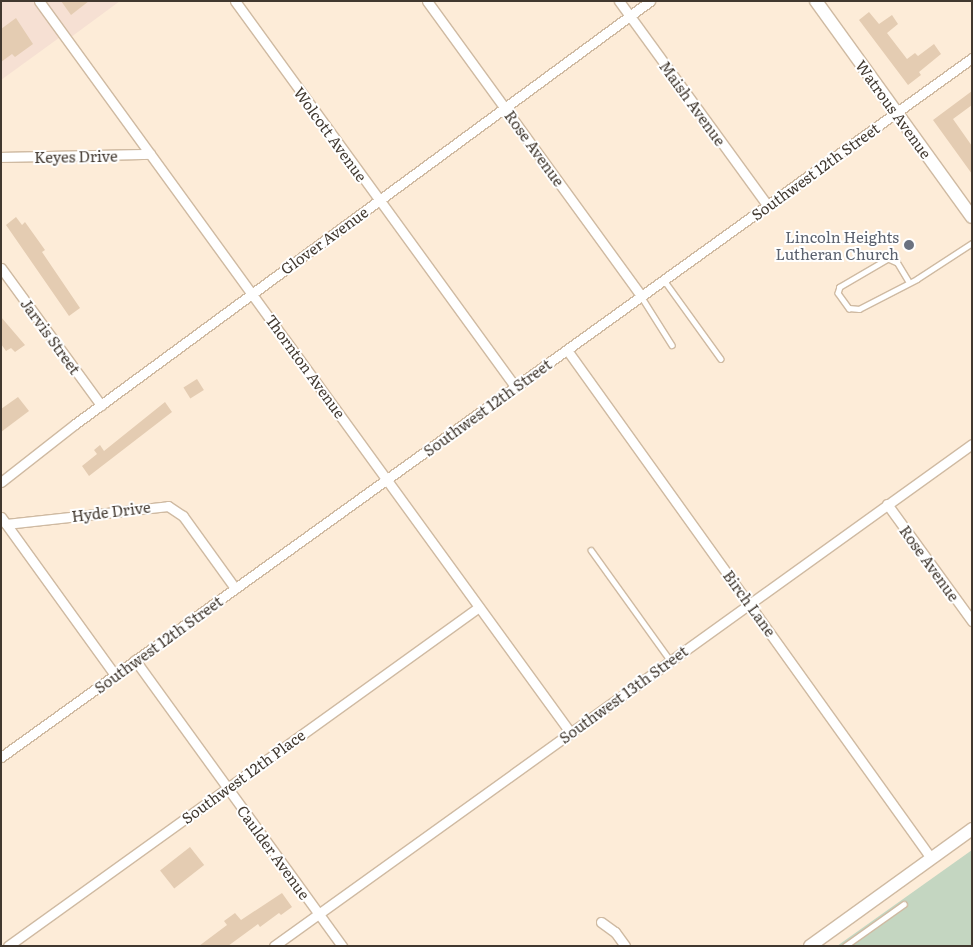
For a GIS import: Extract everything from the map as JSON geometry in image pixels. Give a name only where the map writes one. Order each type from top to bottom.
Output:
[{"type":"street","name":"Thornton Avenue","points":[[39,1],[253,292],[570,732]]},
{"type":"street","name":"Wolcott Avenue","points":[[235,1],[515,387]]},
{"type":"street","name":"Rose Avenue","points":[[427,1],[641,296]]},
{"type":"street","name":"Maish Avenue","points":[[619,1],[767,205]]},
{"type":"street","name":"Glover Avenue","points":[[1,482],[101,404],[631,17],[650,1]]},
{"type":"street","name":"Watrous Avenue","points":[[816,1],[972,217]]},
{"type":"street","name":"Southwest 12th Street","points":[[1,757],[972,58]]},
{"type":"street","name":"Keyes Drive","points":[[1,157],[150,154]]},
{"type":"street","name":"Jarvis Street","points":[[1,268],[101,404]]},
{"type":"street","name":"Birch Lane","points":[[567,350],[931,858]]},
{"type":"street","name":"Southwest 13th Street","points":[[274,946],[972,444]]},
{"type":"street","name":"Rose Avenue","points":[[887,504],[972,621]]},
{"type":"street","name":"Hyde Drive","points":[[4,520],[168,506],[183,516],[235,588]]},
{"type":"street","points":[[4,520],[115,675]]},
{"type":"street","name":"Southwest 12th Place","points":[[8,946],[479,607]]},
{"type":"street","name":"Caulder Avenue","points":[[135,660],[342,946]]},
{"type":"street","points":[[810,946],[972,829]]},
{"type":"street","points":[[601,922],[615,932],[626,946]]},
{"type":"lane","points":[[908,281],[897,263],[888,259],[840,287],[838,294],[854,310],[908,281],[917,279],[972,243]]},
{"type":"lane","points":[[664,280],[721,360]]},
{"type":"lane","points":[[641,296],[672,345]]},
{"type":"lane","points":[[591,550],[670,660]]},
{"type":"lane","points":[[845,946],[904,904]]},
{"type":"shaded area","points":[[1,1],[120,1],[67,40],[63,35],[1,80]]},
{"type":"green space","points":[[972,850],[972,946],[837,946]]},
{"type":"building","points":[[61,1],[89,1],[71,15]]},
{"type":"building","points":[[869,12],[879,24],[892,15],[898,24],[887,33],[907,59],[915,53],[918,56],[934,44],[941,54],[919,72],[921,75],[908,85],[859,20]]},
{"type":"building","points":[[16,18],[33,44],[15,57],[12,54],[1,62],[1,29]]},
{"type":"building","points":[[972,91],[972,105],[953,119],[972,146],[972,174],[933,120]]},
{"type":"building","points":[[16,217],[22,225],[25,222],[45,250],[42,252],[80,308],[69,316],[6,225]]},
{"type":"building","points":[[1,317],[25,345],[15,352],[11,348],[6,351],[1,344]]},
{"type":"building","points":[[197,379],[204,390],[190,399],[183,387]]},
{"type":"building","points":[[18,397],[29,411],[1,432],[1,409]]},
{"type":"building","points":[[165,402],[172,412],[89,476],[82,466],[97,454],[94,450],[100,445],[104,451]]},
{"type":"building","points":[[190,847],[204,865],[174,889],[160,870]]},
{"type":"building","points":[[282,893],[292,907],[281,915],[279,913],[260,927],[258,924],[228,946],[199,946],[227,925],[224,921],[235,913],[241,920]]},
{"type":"place","name":"Lincoln Heights Lutheran Church","points":[[909,245]]}]
